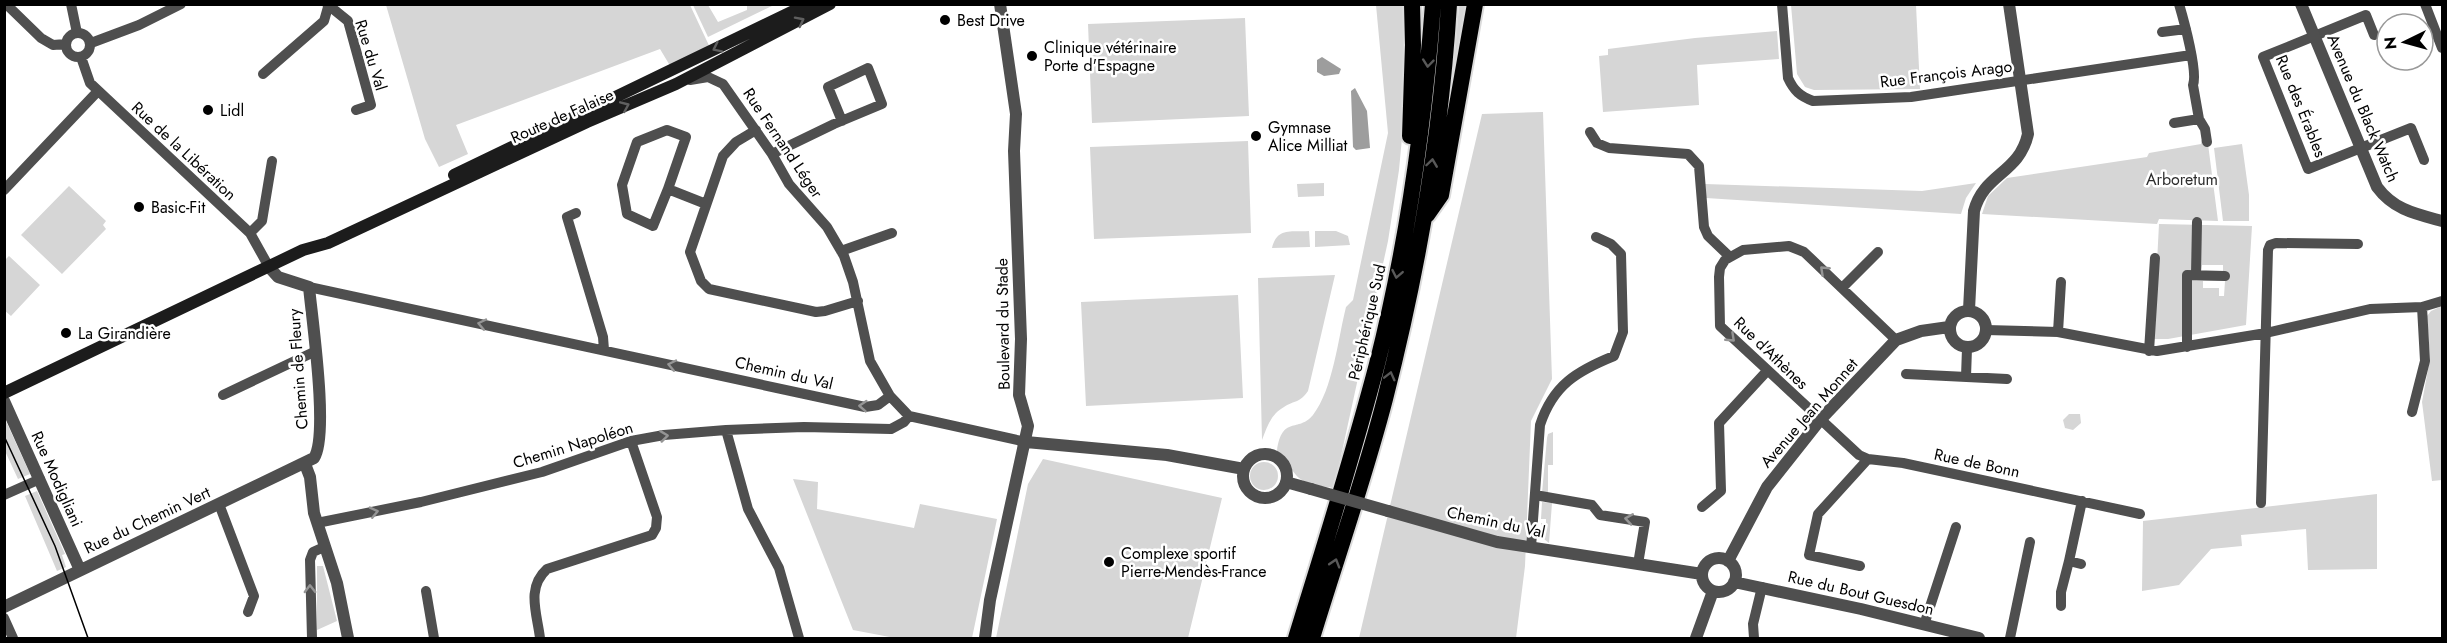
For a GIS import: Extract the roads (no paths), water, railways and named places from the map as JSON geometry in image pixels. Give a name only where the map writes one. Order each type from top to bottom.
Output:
[{"type":"highway","points":[[1412,4],[1412,98],[1410,149],[1405,189],[1416,219],[1441,195],[1475,4]]},
{"type":"highway","name":"Périphérique Sud","points":[[1314,639],[1318,619],[1384,401],[1400,338],[1416,219],[1433,4]]},
{"type":"highway","name":"Périphérique Sud","points":[[1296,639],[1353,453],[1416,219],[1439,109],[1449,4]]},
{"type":"main road","name":"Route de Falaise","points":[[4,393],[269,267],[303,250],[322,237],[808,4]]},
{"type":"main road","name":"Route de Falaise","points":[[303,250],[328,243],[587,122],[676,84],[830,4]]},
{"type":"street","points":[[6,4],[41,38],[52,45],[66,44]]},
{"type":"street","points":[[71,4],[76,33]]},
{"type":"street","points":[[91,43],[84,34],[76,33],[69,37],[66,44],[70,54],[81,57],[87,53],[91,43],[139,25],[181,4]]},
{"type":"street","name":"Boulevard du Stade","points":[[985,639],[990,600],[1026,442],[1027,416],[1019,395],[1021,339],[1014,151],[1016,114],[1000,4]]},
{"type":"street","name":"Rue François Arago","points":[[1782,4],[1788,78],[1800,97],[1813,101],[1911,97],[2191,55]]},
{"type":"street","points":[[1969,310],[1974,211],[1978,196],[1988,184],[2018,160],[2028,134],[2009,4]]},
{"type":"street","points":[[2179,4],[2191,55],[2199,119],[2205,129],[2207,142]]},
{"type":"street","name":"Avenue du Black Watch","points":[[2301,4],[2377,187],[2386,200],[2400,208],[2442,221]]},
{"type":"street","points":[[2424,4],[2442,48]]},
{"type":"street","name":"Rue du Val","points":[[263,74],[324,21],[327,6],[339,12],[348,21],[371,105],[356,110]]},
{"type":"street","points":[[2314,36],[2366,15],[2374,35]]},
{"type":"street","points":[[2162,32],[2186,29]]},
{"type":"street","name":"Rue des Érables","points":[[2314,36],[2263,57],[2308,169],[2360,147]]},
{"type":"street","name":"Rue de la Libération","points":[[81,57],[90,83],[250,233],[269,267]]},
{"type":"street","points":[[772,154],[882,104],[868,68],[828,87],[842,121]]},
{"type":"street","name":"Rue Fernand Léger","points":[[676,84],[708,77],[719,81],[727,88],[794,191],[827,227],[841,251],[853,282],[870,361],[890,396]]},
{"type":"street","points":[[4,190],[98,90]]},
{"type":"street","points":[[2174,123],[2199,119]]},
{"type":"street","points":[[2360,147],[2411,128],[2424,160]]},
{"type":"street","points":[[667,130],[686,137],[668,189],[653,226],[627,214],[622,185],[637,142],[667,130]]},
{"type":"street","points":[[756,130],[736,142],[723,156],[691,245],[690,256],[701,281],[709,289],[816,312],[858,301]]},
{"type":"street","points":[[1590,132],[1597,143],[1609,148],[1688,154],[1699,166],[1704,227],[1708,236],[1729,256],[1743,250],[1780,245],[1796,247],[1896,340]]},
{"type":"street","points":[[250,233],[262,221],[272,161]]},
{"type":"street","points":[[668,189],[706,204]]},
{"type":"street","points":[[576,213],[567,218],[603,337],[604,350]]},
{"type":"street","points":[[2196,275],[2197,222]]},
{"type":"street","points":[[841,251],[892,233]]},
{"type":"street","points":[[1531,548],[1540,425],[1545,410],[1559,388],[1584,368],[1614,356],[1623,332],[1620,254],[1611,244],[1596,237]]},
{"type":"street","points":[[2261,503],[2270,244],[2358,244]]},
{"type":"street","points":[[1842,288],[1878,252]]},
{"type":"street","name":"Rue d'Athènes","points":[[1729,256],[1720,268],[1720,326],[1821,420]]},
{"type":"street","points":[[2149,351],[2155,258]]},
{"type":"street","name":"Chemin de Fleury","points":[[269,267],[278,277],[309,287],[316,351],[319,444],[316,455],[305,464]]},
{"type":"street","points":[[2187,347],[2187,275],[2225,276]]},
{"type":"street","points":[[2058,332],[2061,282]]},
{"type":"street","name":"Chemin du Val","points":[[309,287],[865,407],[878,405],[890,396]]},
{"type":"street","points":[[1986,330],[2058,332],[2149,351],[2187,347],[2266,333],[2370,309],[2422,307],[2442,301]]},
{"type":"street","points":[[2412,412],[2425,361],[2422,307]]},
{"type":"street","points":[[1969,310],[1981,316],[1986,330],[1980,343],[1967,348],[1954,342],[1949,327],[1955,316],[1969,310]]},
{"type":"street","name":"Avenue Jean Monnet","points":[[1728,561],[1767,487],[1821,420],[1896,340],[1921,331],[1949,327]]},
{"type":"street","points":[[1966,377],[1967,348]]},
{"type":"street","points":[[223,395],[316,351]]},
{"type":"street","points":[[1702,507],[1720,491],[1719,423],[1767,371]]},
{"type":"street","points":[[1906,374],[2007,379]]},
{"type":"street","points":[[890,396],[909,416],[1026,442],[1167,455],[1244,470]]},
{"type":"street","name":"Rue Modigliani","points":[[4,401],[80,570]]},
{"type":"street","name":"Chemin Napoléon","points":[[317,523],[412,504],[542,472],[631,441],[664,435],[804,427],[891,429],[904,422],[909,416]]},
{"type":"street","points":[[1821,420],[1859,455],[1868,459],[1818,514],[1809,555],[1860,566]]},
{"type":"street","points":[[726,430],[748,509],[779,568],[799,639]]},
{"type":"street","points":[[540,639],[534,588],[542,574],[548,569],[652,535],[655,529],[657,517],[631,441]]},
{"type":"street","points":[[1267,454],[1283,463],[1287,474],[1286,482],[1277,495],[1264,498],[1256,496],[1247,489],[1243,477],[1244,470],[1249,461],[1256,456],[1267,454]]},
{"type":"street","name":"Rue de Bonn","points":[[1868,459],[1903,463],[2140,514]]},
{"type":"street","points":[[305,464],[310,477],[317,523],[337,583],[348,639]]},
{"type":"street","name":"Rue du Chemin Vert","points":[[4,608],[305,464]]},
{"type":"street","points":[[4,495],[40,479]]},
{"type":"street","name":"Chemin du Val","points":[[1286,482],[1497,542],[1702,574]]},
{"type":"street","points":[[1535,495],[1592,505],[1600,515],[1645,522],[1638,564]]},
{"type":"street","points":[[2061,606],[2061,592],[2082,501]]},
{"type":"street","points":[[219,504],[254,596],[248,612]]},
{"type":"street","points":[[1924,625],[1956,527]]},
{"type":"street","points":[[2010,639],[2030,542]]},
{"type":"street","points":[[312,639],[310,560],[313,552],[324,547]]},
{"type":"street","points":[[1722,559],[1728,561],[1736,573],[1734,582],[1725,591],[1713,591],[1705,584],[1702,574],[1710,561],[1722,559]]},
{"type":"street","points":[[2069,561],[2081,564]]},
{"type":"street","name":"Rue du Bout Guesdon","points":[[1734,582],[1979,639]]},
{"type":"street","points":[[1754,639],[1753,624],[1762,587]]},
{"type":"street","points":[[426,591],[434,639]]},
{"type":"street","points":[[1696,639],[1713,591]]},
{"type":"street","points":[[4,618],[14,639]]},
{"type":"tram line","points":[[4,436],[55,546],[88,638]]},
{"type":"place","name":"Best Drive","points":[[945,20]]},
{"type":"place","name":"Clinique vétérinaire Porte d'Espagne","points":[[1032,56]]},
{"type":"place","name":"Lidl","points":[[208,110]]},
{"type":"place","name":"Gymnase Alice Milliat","points":[[1256,136]]},
{"type":"place","name":"Basic-Fit","points":[[139,207]]},
{"type":"place","name":"La Girandière","points":[[66,333]]},
{"type":"place","name":"Complexe sportif Pierre-Mendès-France","points":[[1109,562]]},
{"type":"park label","name":"Arboretum","points":[[2182,179]]}]
